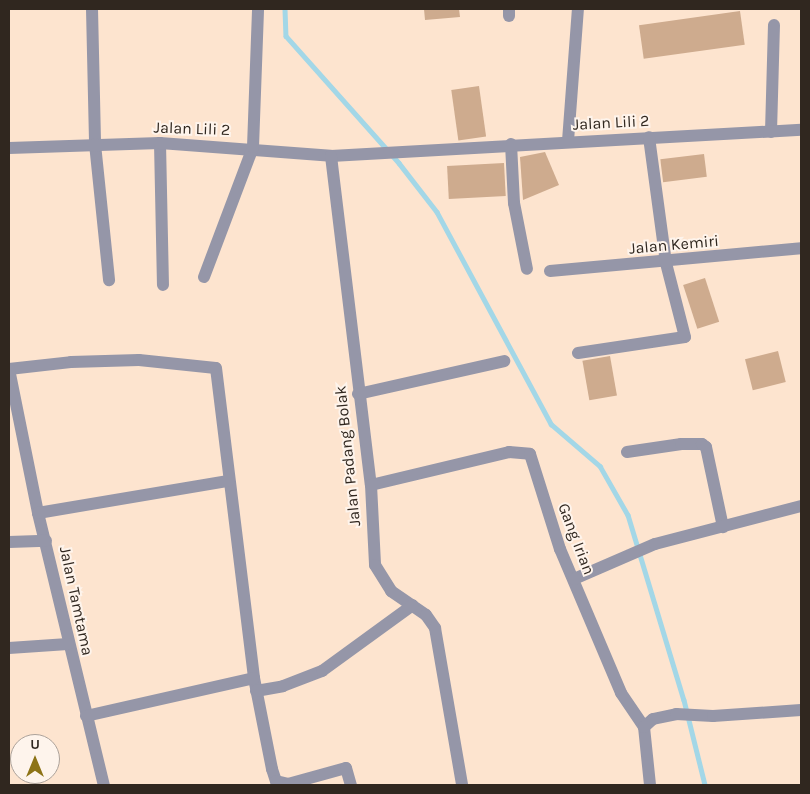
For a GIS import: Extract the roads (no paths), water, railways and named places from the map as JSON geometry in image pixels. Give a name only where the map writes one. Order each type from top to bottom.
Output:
[{"type":"street","points":[[92,9],[95,144],[109,280]]},
{"type":"street","points":[[204,277],[253,147],[258,9]]},
{"type":"street","points":[[568,142],[578,9]]},
{"type":"street","points":[[771,132],[774,25]]},
{"type":"street","name":"Jalan Lili 2","points":[[9,148],[160,143],[253,147],[331,156],[511,144],[801,130]]},
{"type":"street","points":[[578,353],[684,337],[666,263],[649,137]]},
{"type":"street","points":[[160,143],[163,286]]},
{"type":"street","points":[[511,144],[514,203],[527,269]]},
{"type":"street","name":"Jalan Padang Bolak","points":[[331,156],[358,394],[371,485],[375,565],[390,591],[426,615],[435,628],[462,785]]},
{"type":"street","name":"Jalan Kemiri","points":[[550,271],[666,263],[801,248]]},
{"type":"street","points":[[9,369],[71,362],[139,360],[214,366],[255,684],[276,781],[288,784],[342,768],[349,770],[351,785]]},
{"type":"street","points":[[358,394],[504,361]]},
{"type":"street","name":"Jalan Tamtama","points":[[9,369],[15,424],[46,541],[68,644],[104,785]]},
{"type":"street","points":[[627,452],[695,444],[706,447],[723,527]]},
{"type":"street","name":"Gang Irian","points":[[371,485],[509,452],[529,452],[560,549],[621,693],[644,727],[650,785]]},
{"type":"street","points":[[38,513],[228,481]]},
{"type":"street","points":[[574,579],[655,544],[801,506]]},
{"type":"street","points":[[9,542],[46,541]]},
{"type":"street","points":[[86,716],[255,684],[283,686],[322,671],[413,605]]},
{"type":"street","points":[[9,648],[68,644]]},
{"type":"street","points":[[644,727],[653,719],[676,714],[712,716],[801,710]]},
{"type":"waterway","points":[[285,9],[286,36],[399,163],[437,212],[551,424],[600,466],[628,515],[684,700],[705,785]]}]
